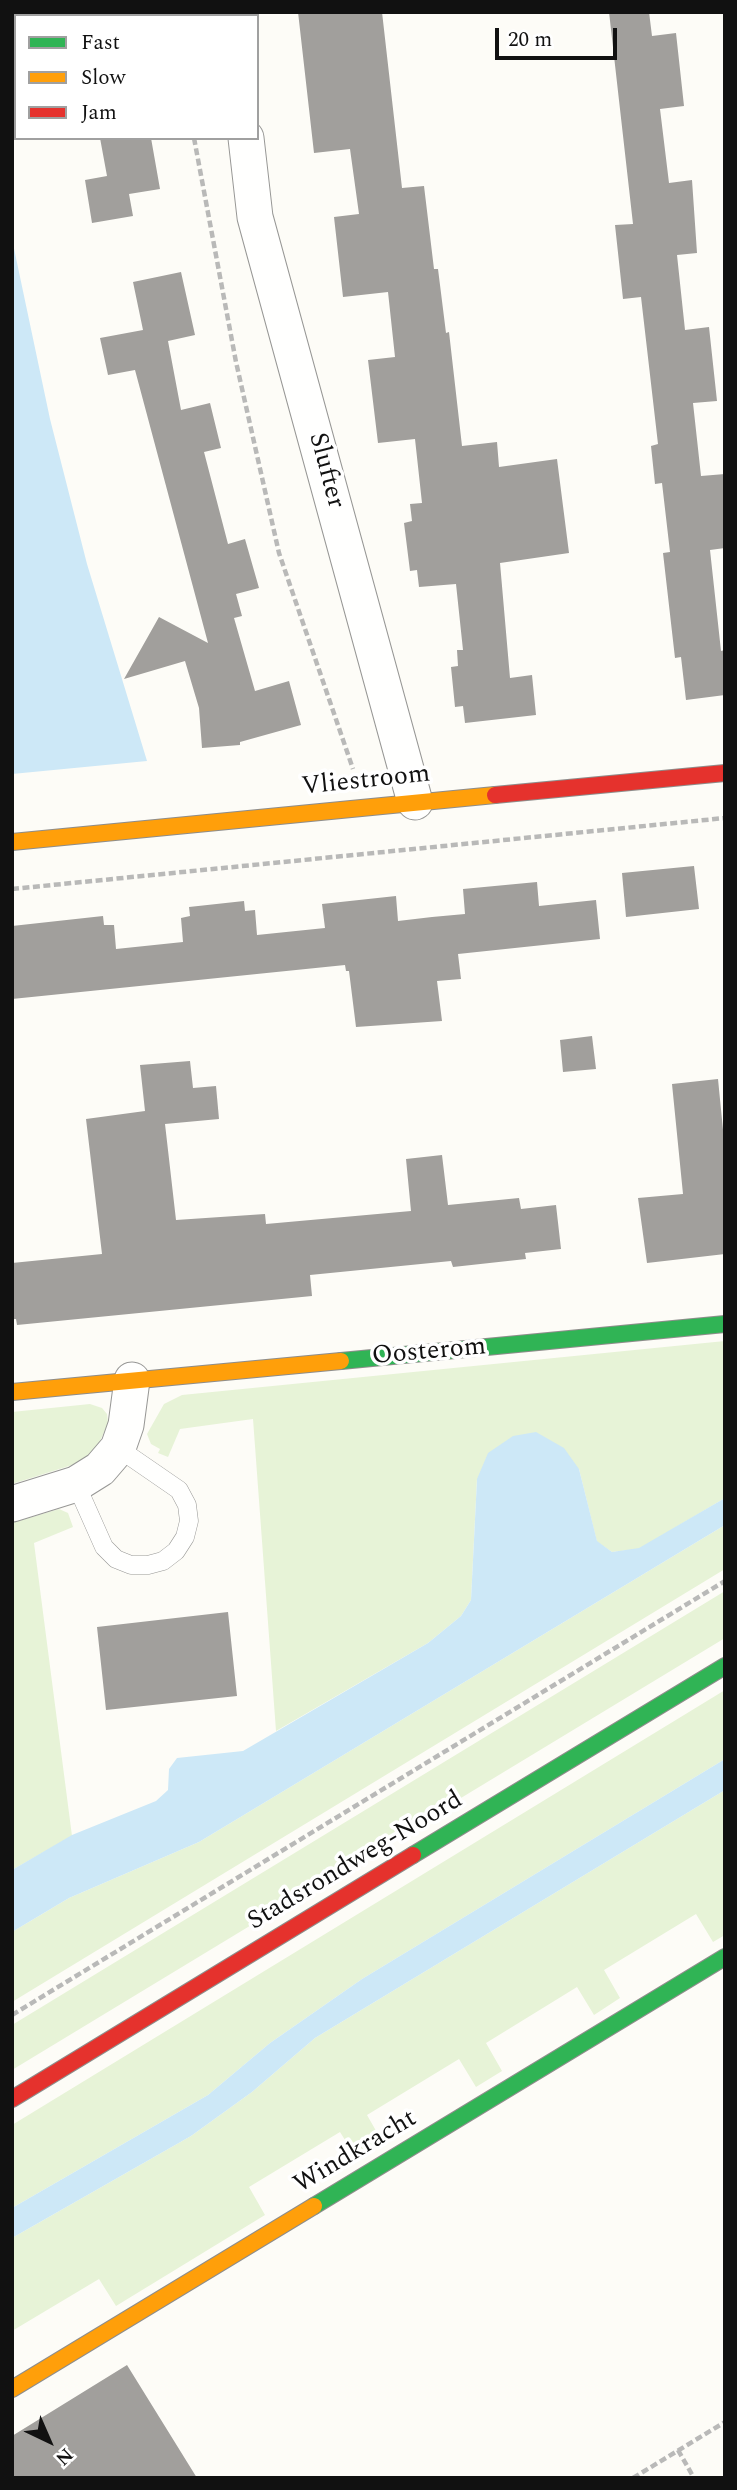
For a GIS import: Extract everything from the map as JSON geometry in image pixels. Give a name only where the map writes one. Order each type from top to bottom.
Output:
[{"type":"street","name":"Slufter","points":[[246,140],[255,217],[415,802]]},
{"type":"street","name":"Vliestroom","points":[[12,842],[725,773]]},
{"type":"street","name":"Oosterom","points":[[12,1392],[725,1324]]},
{"type":"street","points":[[12,1504],[76,1484],[100,1469],[118,1448],[126,1425],[132,1380]]},
{"type":"street","name":"Stadsrondweg-Noord","points":[[12,2099],[725,1666]]},
{"type":"street","name":"Windkracht","points":[[12,2389],[725,1957]]},
{"type":"lane","points":[[76,1484],[104,1547],[116,1559],[131,1565],[148,1566],[163,1561],[176,1551],[185,1537],[189,1521],[187,1505],[179,1490],[118,1448]]},
{"type":"path","points":[[194,140],[236,362],[279,553],[366,807]]},
{"type":"path","points":[[12,889],[725,818]]},
{"type":"path","points":[[12,2015],[725,1581]]},
{"type":"path","points":[[632,2478],[725,2422]]},
{"type":"path","points":[[678,2450],[694,2478]]},
{"type":"green space","points":[[725,1341],[725,1498],[639,1549],[612,1552],[597,1542],[579,1469],[477,1479],[471,1600],[461,1616],[428,1643],[276,1731],[253,1419],[180,1429],[168,1457],[158,1453],[160,1449],[151,1444],[147,1434],[164,1404],[182,1395]]},
{"type":"green space","points":[[90,1404],[102,1408],[107,1414],[108,1423],[97,1448],[85,1460],[12,1484],[12,1412]]},
{"type":"green space","points":[[59,1509],[68,1513],[73,1527],[34,1543],[72,1836],[12,1870],[12,1523]]},
{"type":"green space","points":[[725,1525],[725,1569],[12,2002],[12,1932],[69,1898],[199,1842]]},
{"type":"green space","points":[[725,1591],[725,1638],[12,2070],[12,2025]]},
{"type":"green space","points":[[725,1690],[725,1759],[362,1979],[270,2043],[208,2095],[12,2208],[12,2125]]},
{"type":"green space","points":[[725,1790],[725,1935],[713,1942],[696,1914],[604,1970],[620,1998],[594,2015],[577,1987],[486,2043],[502,2071],[476,2087],[459,2059],[367,2115],[383,2143],[357,2159],[340,2132],[249,2187],[265,2215],[116,2306],[99,2279],[12,2331],[12,2238],[191,2136],[252,2092],[315,2038]]},
{"type":"water","points":[[12,239],[50,419],[87,564],[147,761],[12,774]]},
{"type":"water","points":[[536,1432],[564,1448],[579,1469],[597,1541],[612,1552],[639,1548],[725,1498],[725,1525],[199,1842],[69,1898],[12,1932],[12,1870],[72,1835],[156,1801],[168,1790],[169,1769],[177,1758],[243,1751],[428,1643],[461,1616],[471,1600],[477,1479],[488,1453],[513,1436]]},
{"type":"water","points":[[725,1759],[725,1790],[315,2038],[252,2092],[191,2136],[12,2238],[12,2208],[208,2095],[270,2043],[362,1979]]},
{"type":"building","points":[[298,12],[382,12],[402,188],[424,186],[434,269],[438,269],[446,333],[449,332],[462,446],[497,442],[499,467],[557,459],[569,553],[500,563],[510,678],[532,675],[536,715],[465,723],[463,706],[455,707],[451,667],[458,666],[457,650],[463,650],[456,584],[419,587],[417,570],[410,571],[404,523],[412,521],[410,504],[422,503],[415,439],[378,443],[368,360],[395,357],[388,292],[343,297],[334,217],[359,214],[350,149],[314,153]]},
{"type":"building","points":[[609,12],[649,12],[652,36],[676,33],[684,106],[660,109],[669,183],[692,180],[697,253],[677,255],[685,330],[709,327],[717,401],[693,403],[701,476],[725,474],[725,548],[710,550],[721,651],[725,650],[725,695],[686,700],[681,657],[675,658],[663,553],[670,552],[662,483],[655,484],[651,446],[658,444],[641,297],[623,299],[615,225],[633,224]]},
{"type":"building","points":[[100,140],[151,140],[160,189],[129,194],[133,216],[92,223],[85,180],[107,176]]},
{"type":"building","points":[[181,272],[195,335],[168,341],[181,410],[210,403],[221,448],[204,452],[228,544],[245,539],[259,588],[236,594],[242,616],[234,618],[255,691],[289,681],[301,725],[240,742],[240,745],[202,748],[199,708],[185,661],[124,679],[159,617],[208,643],[135,370],[108,375],[100,338],[143,330],[133,282]]},
{"type":"building","points":[[694,866],[699,909],[626,917],[622,873]]},
{"type":"building","points":[[537,882],[539,906],[596,900],[600,939],[458,954],[461,979],[437,981],[442,1021],[356,1027],[349,971],[346,971],[345,965],[12,999],[12,926],[103,916],[104,925],[114,925],[116,949],[183,942],[181,918],[190,916],[189,907],[244,901],[245,911],[255,910],[257,935],[325,928],[322,904],[396,896],[398,921],[465,914],[463,889]]},
{"type":"building","points":[[592,1036],[596,1069],[563,1072],[560,1040]]},
{"type":"building","points":[[190,1061],[193,1088],[216,1086],[219,1119],[165,1124],[176,1220],[265,1214],[266,1224],[411,1211],[406,1159],[442,1155],[448,1205],[519,1198],[521,1209],[556,1205],[561,1249],[525,1253],[526,1259],[453,1267],[451,1261],[310,1275],[312,1296],[17,1325],[16,1319],[12,1319],[12,1263],[102,1254],[86,1119],[145,1111],[140,1065]]},
{"type":"building","points":[[718,1079],[725,1150],[725,1254],[647,1263],[638,1198],[683,1194],[672,1084]]},
{"type":"building","points":[[228,1612],[237,1696],[106,1710],[97,1627]]},
{"type":"building","points":[[127,2365],[197,2478],[12,2478],[12,2436]]},
{"type":"traffic: fast","points":[[341,1361],[725,1324]]},
{"type":"traffic: fast","points":[[413,1855],[725,1666]]},
{"type":"traffic: fast","points":[[314,2206],[725,1957]]},
{"type":"traffic: slow","points":[[12,842],[495,795]]},
{"type":"traffic: slow","points":[[12,1392],[341,1361]]},
{"type":"traffic: slow","points":[[12,2389],[314,2206]]},
{"type":"traffic: jam","points":[[495,795],[725,773]]},
{"type":"traffic: jam","points":[[12,2099],[413,1855]]}]
